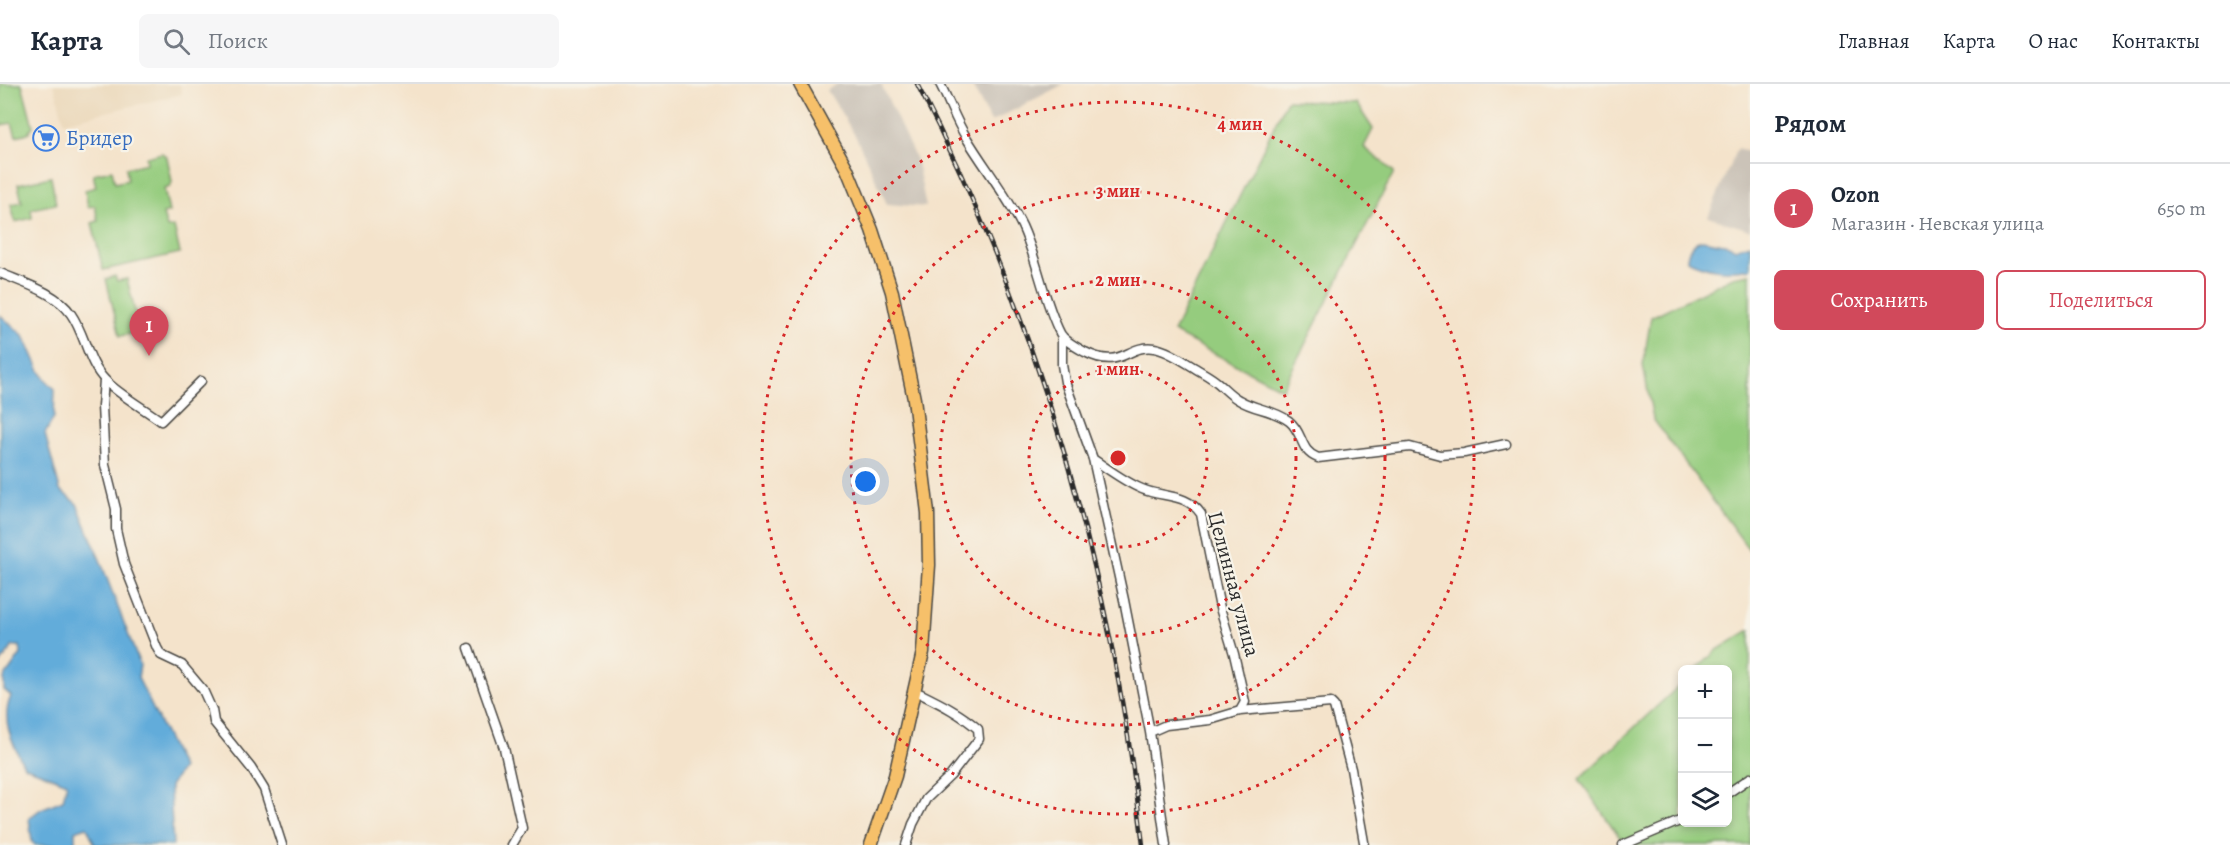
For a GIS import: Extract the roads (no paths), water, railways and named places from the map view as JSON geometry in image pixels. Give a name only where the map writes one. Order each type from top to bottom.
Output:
[{"type":"main road","points":[[800,84],[847,169],[872,230],[892,292],[914,399],[928,513],[929,566],[923,652],[895,776],[871,845]]},
{"type":"street","points":[[940,84],[965,135],[1021,225],[1062,336],[1062,365],[1065,382],[1093,459],[1124,600],[1150,732],[1166,845]]},
{"type":"street","points":[[0,273],[46,293],[61,303],[71,314],[104,380],[161,421],[201,381]]},
{"type":"street","points":[[1062,336],[1084,352],[1102,360],[1117,359],[1145,347],[1156,348],[1179,358],[1251,407],[1278,413],[1299,432],[1303,445],[1310,455],[1318,458],[1410,447],[1440,455],[1464,453],[1506,444]]},
{"type":"street","points":[[104,380],[102,406],[105,465],[114,500],[116,529],[124,564],[157,648],[161,655],[182,665],[203,690],[212,710],[214,722],[252,768],[264,789],[282,845]]},
{"type":"street","name":"Целинная улица","points":[[1093,459],[1142,489],[1182,498],[1196,506],[1201,514],[1220,608],[1245,702],[1240,711]]},
{"type":"street","points":[[469,648],[504,748],[522,828],[512,845]]},
{"type":"street","points":[[906,845],[913,824],[926,799],[951,776],[979,739],[978,729],[969,720],[915,691]]},
{"type":"street","points":[[1150,732],[1166,725],[1210,720],[1240,711],[1285,705],[1330,703],[1334,706],[1351,769],[1364,842]]},
{"type":"street","points":[[1732,791],[1750,778]]},
{"type":"street","points":[[1623,845],[1678,822]]},
{"type":"water","points":[[1702,240],[1729,245],[1735,249],[1750,244],[1750,268],[1718,270],[1687,260],[1691,247]]},
{"type":"water","points":[[0,315],[24,336],[39,369],[55,389],[54,417],[45,434],[60,490],[77,504],[140,665],[138,678],[182,768],[170,786],[173,845],[95,845],[87,827],[75,831],[75,845],[35,845],[32,842],[29,818],[41,809],[63,800],[67,783],[24,766],[12,741],[7,723],[11,696],[4,690],[4,678],[21,654],[20,646],[13,646],[0,664]]},
{"type":"railway","points":[[917,84],[961,174],[1000,266],[1034,359],[1064,454],[1090,551],[1112,648],[1143,845]]},
{"type":"place","name":"Бридер","points":[[46,138]]},
{"type":"place","name":"Ozon","points":[[149,356]]}]
